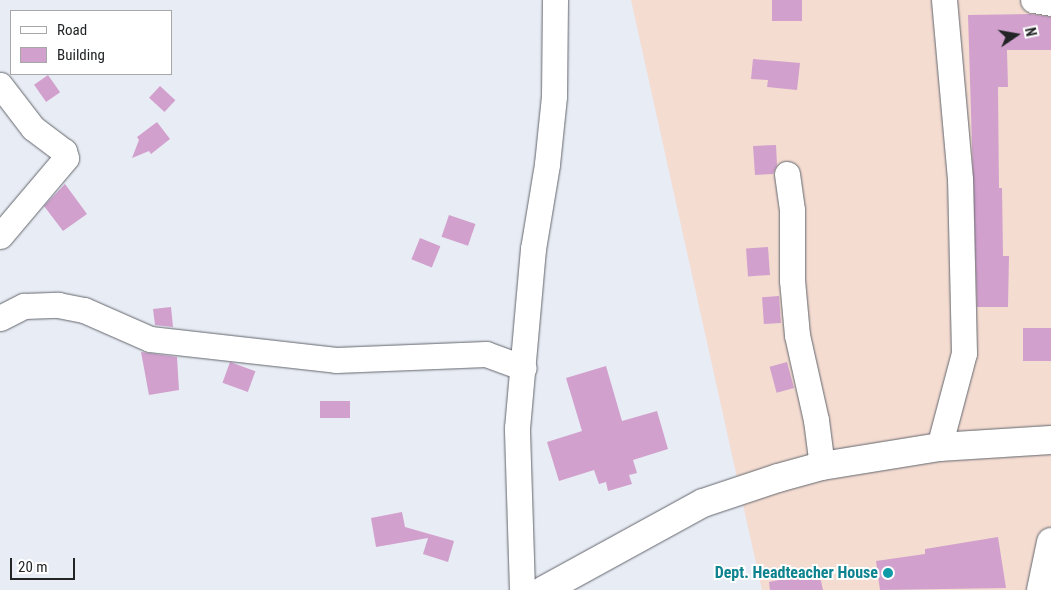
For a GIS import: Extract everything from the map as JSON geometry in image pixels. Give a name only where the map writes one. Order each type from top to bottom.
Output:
[{"type":"street","points":[[522,590],[516,428],[524,368],[533,250],[547,164],[554,96],[555,0]]},
{"type":"street","points":[[939,447],[964,353],[960,179],[944,0]]},
{"type":"street","points":[[1033,0],[1051,3]]},
{"type":"street","points":[[0,85],[33,128],[64,151],[66,158],[0,236]]},
{"type":"street","points":[[787,174],[792,210],[792,280],[797,335],[816,420],[822,466]]},
{"type":"street","points":[[0,318],[24,306],[58,305],[84,310],[150,339],[255,353],[336,360],[486,354],[524,368]]},
{"type":"street","points":[[544,590],[703,503],[822,466],[939,447],[1051,440]]},
{"type":"street","points":[[1041,590],[1051,542]]},
{"type":"shaded area","points":[[631,0],[1051,0],[1051,590],[762,590]]},
{"type":"building","points":[[772,0],[802,0],[802,21],[772,21]]},
{"type":"building","points":[[1030,14],[1051,17],[1051,50],[1007,50],[1008,87],[998,87],[999,188],[1002,188],[1003,256],[1009,256],[1008,307],[977,307],[968,15]]},
{"type":"building","points":[[753,59],[800,63],[797,90],[767,87],[768,80],[751,79]]},
{"type":"building","points":[[48,75],[60,92],[46,102],[34,85]]},
{"type":"building","points":[[160,86],[175,100],[164,112],[149,98]]},
{"type":"building","points":[[157,122],[170,139],[151,154],[149,151],[132,158],[139,140],[137,137]]},
{"type":"building","points":[[776,145],[777,165],[773,174],[755,175],[753,146]]},
{"type":"building","points":[[65,184],[87,214],[63,231],[44,206]]},
{"type":"building","points":[[449,215],[475,224],[468,246],[442,237]]},
{"type":"building","points":[[420,238],[440,246],[432,268],[411,259]]},
{"type":"building","points":[[768,247],[770,275],[748,276],[746,249]]},
{"type":"building","points":[[779,296],[781,323],[764,324],[762,297]]},
{"type":"building","points":[[171,307],[173,327],[155,325],[153,309]]},
{"type":"building","points":[[1023,328],[1051,328],[1051,361],[1023,361]]},
{"type":"building","points":[[141,352],[177,357],[179,390],[149,395]]},
{"type":"building","points":[[230,362],[255,371],[248,392],[222,383]]},
{"type":"building","points":[[787,362],[794,388],[777,393],[770,367]]},
{"type":"building","points":[[606,366],[622,421],[657,411],[668,449],[633,460],[637,473],[629,475],[632,484],[608,491],[606,482],[599,484],[594,470],[559,481],[547,442],[582,431],[566,378]]},
{"type":"building","points":[[320,401],[350,401],[350,418],[320,418]]},
{"type":"building","points":[[402,512],[405,527],[454,541],[448,562],[423,554],[428,538],[376,547],[371,518]]},
{"type":"building","points":[[998,537],[1006,588],[880,590],[876,561],[925,554],[925,549]]},
{"type":"building","points":[[819,572],[823,590],[770,590],[769,582]]},
{"type":"place","name":"Dept. Headteacher House","points":[[888,573]]}]
